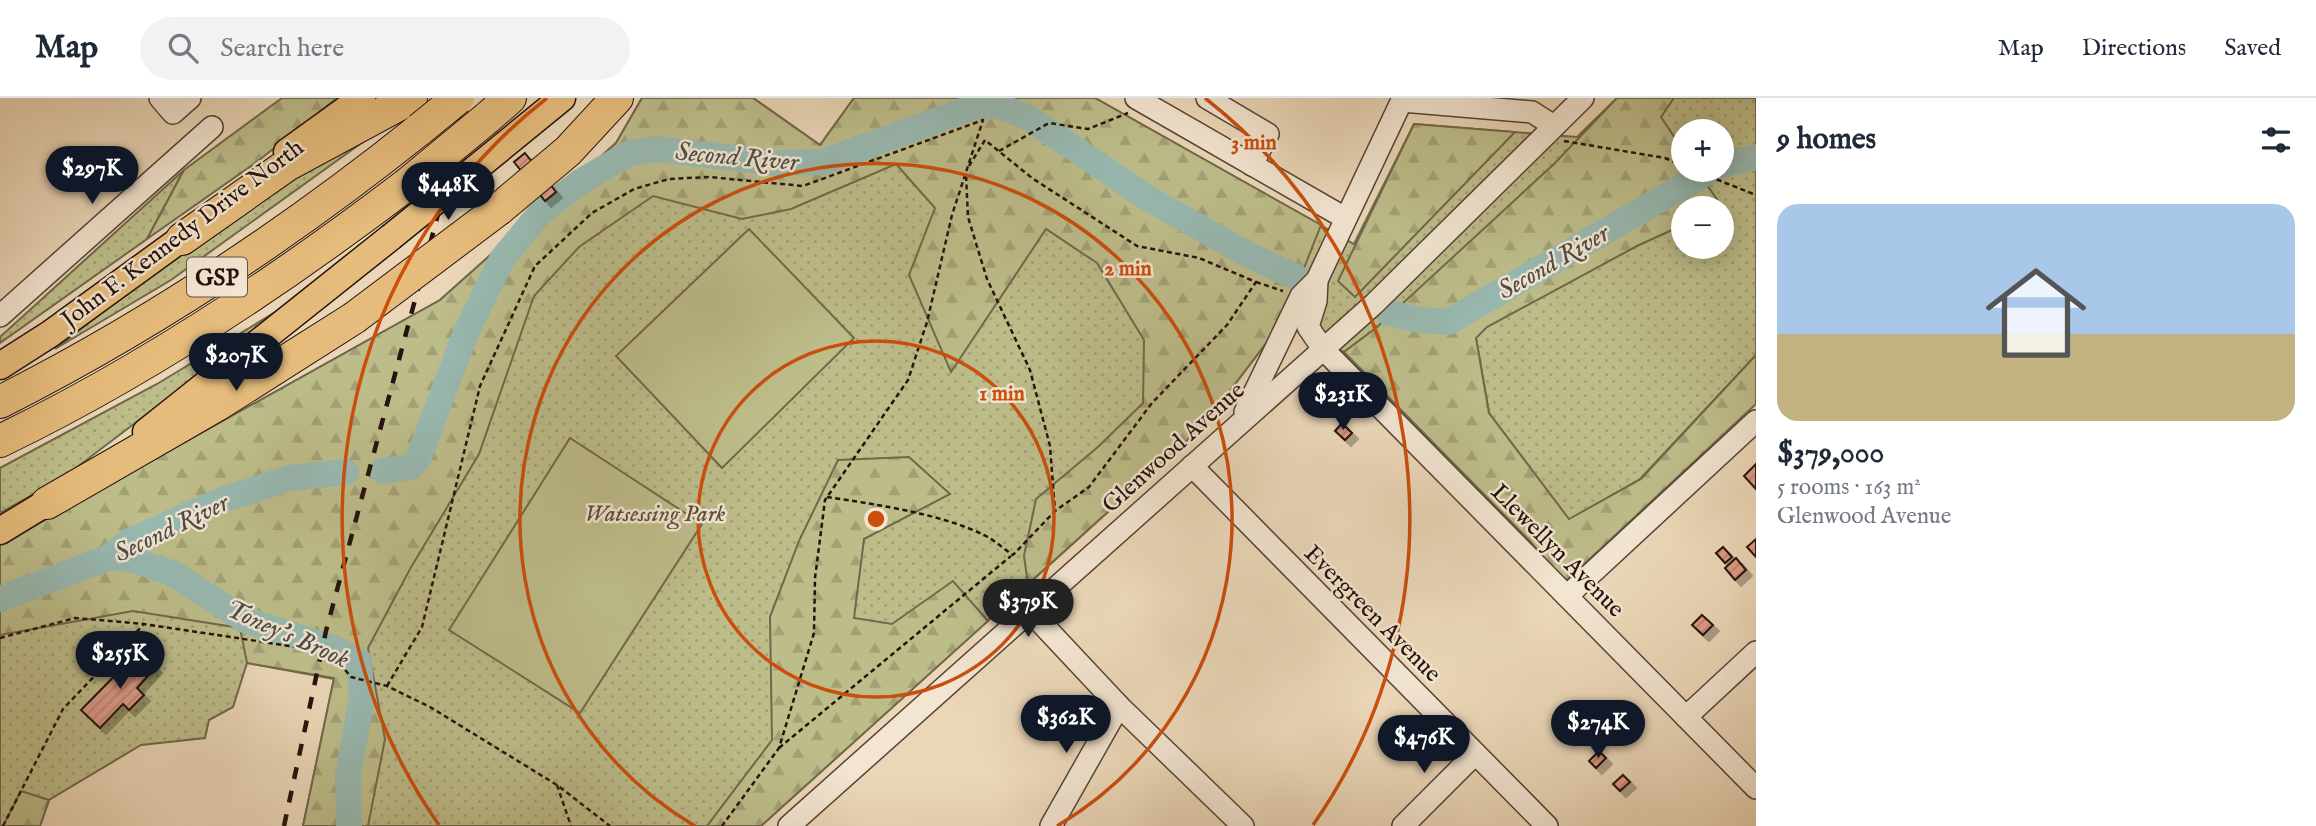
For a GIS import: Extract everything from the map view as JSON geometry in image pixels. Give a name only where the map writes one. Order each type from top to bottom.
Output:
[{"type":"highway","points":[[182,239],[287,165],[411,98]]},
{"type":"highway","name":"GSP","points":[[0,402],[141,325],[234,266],[317,208],[458,98]]},
{"type":"highway","points":[[47,503],[218,405],[354,318],[418,273],[568,151],[617,98]]},
{"type":"highway","name":"GSP","points":[[0,441],[107,385],[223,315],[407,185],[499,108]]},
{"type":"main road","name":"John F. Kennedy Drive North","points":[[0,366],[182,239],[281,156],[362,98]]},
{"type":"main road","points":[[0,531],[47,503],[185,404],[562,98]]},
{"type":"street","points":[[160,98],[173,113],[190,98]]},
{"type":"street","points":[[1207,98],[1268,134],[1252,165]]},
{"type":"street","name":"Glenwood Avenue","points":[[790,826],[1374,304],[1559,133],[1583,98]]},
{"type":"street","points":[[1240,423],[1301,296],[1317,280],[1403,99],[1532,111],[1559,133]]},
{"type":"street","points":[[1142,100],[1346,218]]},
{"type":"street","points":[[0,316],[212,127]]},
{"type":"street","points":[[1317,280],[1316,301],[1308,327],[1323,349]]},
{"type":"street","name":"Llewellyn Avenue","points":[[1323,349],[1756,788]]},
{"type":"street","points":[[1567,596],[1756,421]]},
{"type":"street","name":"Evergreen Avenue","points":[[1192,466],[1547,826]]},
{"type":"street","points":[[1029,610],[1118,706],[1243,826]]},
{"type":"street","points":[[1686,717],[1756,652]]},
{"type":"street","points":[[1051,826],[1118,706]]},
{"type":"street","points":[[1403,826],[1475,754]]},
{"type":"path","points":[[999,152],[1049,123],[1088,130],[1142,100]]},
{"type":"path","points":[[387,686],[422,627],[481,386],[535,266],[592,212],[634,189],[669,179],[709,177],[803,187],[983,120],[966,171],[937,272],[927,322],[908,380],[827,497],[815,578],[814,633],[779,748]]},
{"type":"path","points":[[1559,133],[1671,161]]},
{"type":"path","points":[[722,826],[779,748],[1013,555],[1055,511],[1089,486],[1152,403],[1227,325],[1256,282],[1199,258],[1137,246],[1032,178],[985,140],[966,171],[968,217],[987,279],[1030,370],[1050,446],[1055,511]]},
{"type":"path","points":[[1723,182],[1755,195]]},
{"type":"path","points":[[827,497],[884,506],[934,519],[986,536],[1013,555]]},
{"type":"path","points":[[0,638],[75,618],[145,624],[303,648],[335,658],[346,674],[387,686],[430,708],[557,786],[610,826]]},
{"type":"path","points":[[3,826],[63,709],[145,624]]},
{"type":"path","points":[[557,786],[571,826]]},
{"type":"green space","points":[[282,98],[337,98],[258,161],[147,239],[184,170]]},
{"type":"green space","name":"Watsessing Park","points":[[642,98],[753,98],[820,145],[854,98],[1095,98],[1354,244],[1414,124],[1577,137],[1617,98],[1756,98],[1756,355],[1640,479],[1569,520],[1489,413],[1476,338],[1376,328],[1344,352],[1283,321],[1203,426],[761,826],[303,826],[334,679],[247,663],[233,707],[209,720],[205,738],[141,745],[49,800],[40,826],[0,826],[0,545],[440,300],[616,143]]},
{"type":"green space","points":[[642,98],[753,98],[820,145],[854,98],[1095,98],[1321,225],[1283,321],[1203,426],[1028,584],[1024,556],[1036,499],[1099,446],[1143,403],[1144,340],[1097,263],[1046,229],[951,372],[909,275],[935,208],[896,164],[791,209],[742,219],[653,196],[579,247],[534,296],[479,454],[410,569],[368,648],[385,739],[368,826],[303,826],[334,678],[247,663],[240,628],[133,611],[0,635],[0,545],[440,300],[616,143]]},
{"type":"green space","points":[[1617,98],[1674,98],[1661,117],[1671,132],[1671,182],[1705,182],[1715,196],[1671,196],[1671,230],[1487,327],[1476,338],[1489,413],[1569,519],[1641,479],[1756,355],[1756,404],[1565,582],[1527,538],[1344,352],[1376,328],[1554,164]]},
{"type":"green space","points":[[1414,124],[1515,132],[1355,297],[1338,281]]},
{"type":"green space","points":[[381,129],[171,280],[55,349],[235,209]]},
{"type":"green space","points":[[184,170],[147,239],[0,343],[0,337]]},
{"type":"green space","points":[[749,229],[854,338],[722,468],[616,356]]},
{"type":"green space","points":[[305,294],[64,477],[0,513],[0,468],[157,384]]},
{"type":"green space","points":[[570,438],[702,524],[580,713],[449,630]]},
{"type":"green space","points":[[909,457],[950,494],[864,539],[854,618],[892,624],[953,581],[988,621],[761,826],[707,826],[772,740],[770,617],[799,541],[838,460]]},
{"type":"green space","points":[[21,791],[49,800],[40,826],[3,826]]},
{"type":"building","points":[[525,153],[556,192],[545,201],[514,162]]},
{"type":"building","points":[[1342,423],[1352,433],[1345,440],[1335,431]]},
{"type":"building","points":[[1756,464],[1756,489],[1744,476]]},
{"type":"building","points":[[1756,539],[1756,557],[1747,547]]},
{"type":"building","points":[[1723,547],[1732,557],[1725,563],[1716,553]]},
{"type":"building","points":[[1736,558],[1746,570],[1735,580],[1725,568]]},
{"type":"building","points":[[1702,615],[1713,625],[1703,635],[1692,625]]},
{"type":"building","points":[[139,651],[156,667],[137,688],[144,695],[129,710],[123,704],[100,728],[81,710]]},
{"type":"building","points":[[1599,751],[1606,758],[1596,768],[1589,761]]},
{"type":"building","points":[[1623,775],[1630,782],[1620,791],[1613,784]]},
{"type":"waterway","name":"Second River","points":[[383,471],[410,467],[418,459],[467,330],[502,259],[541,212],[580,182],[630,153],[657,149],[778,163],[823,162],[976,106],[999,106],[1029,118],[1149,199],[1247,254],[1296,277]]},
{"type":"waterway","name":"Second River","points":[[1734,162],[1756,157]]},
{"type":"waterway","name":"Second River","points":[[1389,313],[1420,320],[1448,322],[1690,182]]},
{"type":"waterway","name":"Second River","points":[[0,599],[107,558],[130,541],[225,499],[290,478],[346,472]]},
{"type":"waterway","name":"Toney's Brook","points":[[107,558],[126,558],[172,573],[245,620],[333,648],[359,661],[362,698],[348,774],[349,826]]},
{"type":"railway","points":[[284,826],[326,631],[440,207],[465,98]]}]
